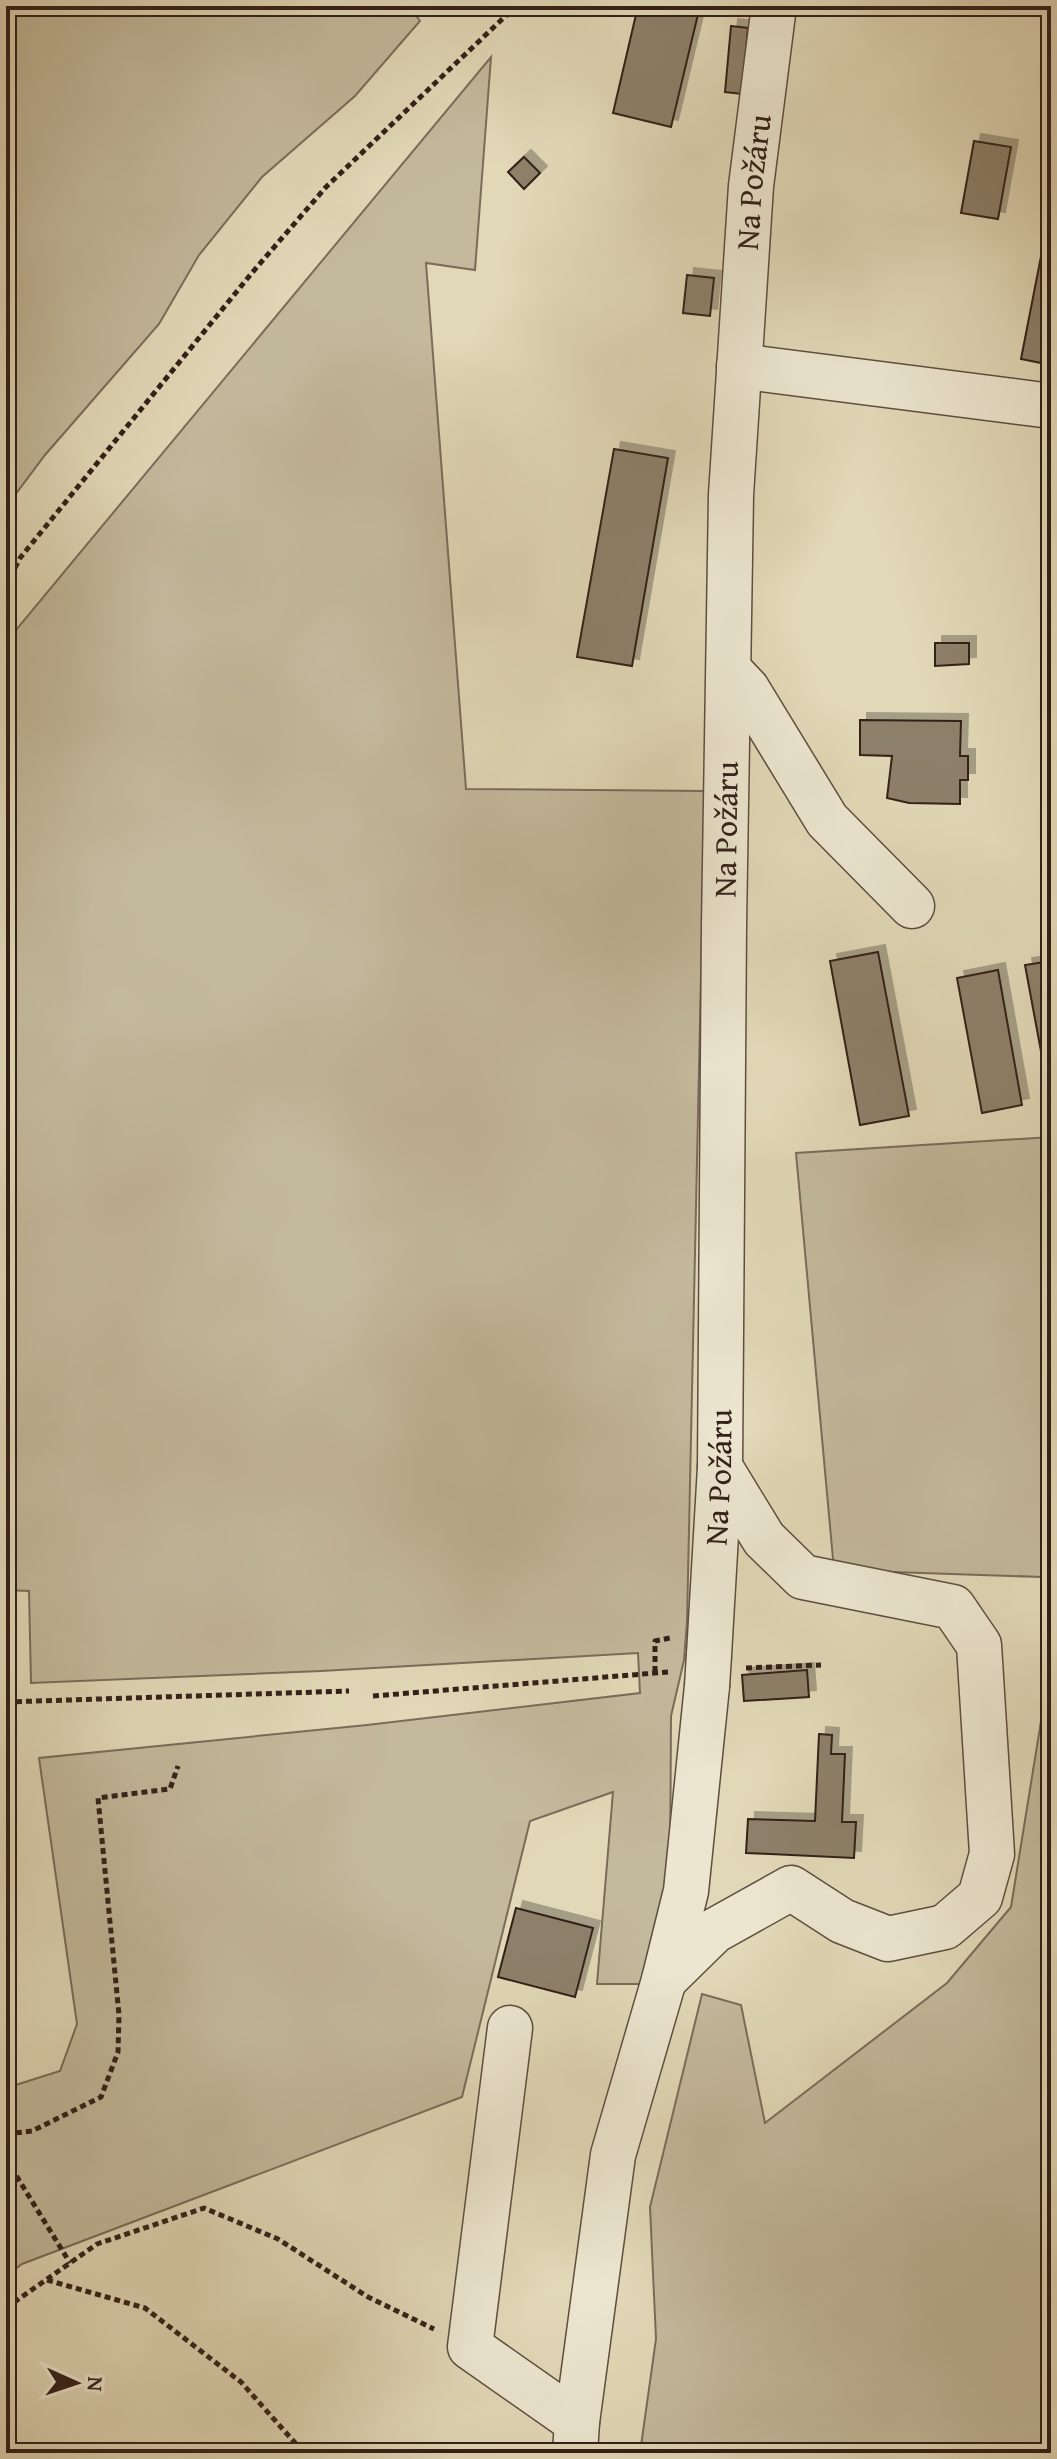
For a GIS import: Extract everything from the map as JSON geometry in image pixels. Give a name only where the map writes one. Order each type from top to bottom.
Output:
[{"type":"street","name":"Na Požáru","points":[[576,2437],[613,2155],[664,1980],[686,1891],[708,1670],[720,1467],[731,495],[751,186],[774,6]]},
{"type":"street","points":[[739,366],[1051,406]]},
{"type":"street","points":[[730,671],[747,689],[827,820],[912,906]]},
{"type":"street","points":[[664,1980],[714,1931],[791,1888],[842,1921],[888,1939],[945,1927],[980,1897],[992,1854],[979,1645],[953,1607],[803,1577],[764,1539],[720,1467]]},
{"type":"street","points":[[510,2028],[470,2347],[576,2437]]},
{"type":"path","points":[[6,586],[20,558],[251,274],[326,187],[516,6]]},
{"type":"path","points":[[655,1641],[655,1672]]},
{"type":"path","points":[[373,1696],[655,1672],[821,1665]]},
{"type":"path","points":[[6,1702],[349,1691]]},
{"type":"path","points":[[6,2134],[32,2131],[101,2097],[118,2052],[119,2015],[98,1798],[170,1789],[178,1766]]},
{"type":"path","points":[[6,2159],[70,2263]]},
{"type":"path","points":[[6,2308],[97,2244],[204,2208],[278,2239],[368,2297],[470,2347]]},
{"type":"path","points":[[46,2280],[145,2308],[241,2382],[304,2453]]},
{"type":"shaded area","points":[[6,6],[386,6],[391,9],[394,6],[409,6],[420,21],[355,96],[262,177],[199,255],[159,324],[45,455],[6,507]]},
{"type":"shaded area","points":[[491,57],[475,270],[426,263],[466,789],[705,791],[687,1622],[684,1660],[671,1716],[670,1886],[640,1984],[597,1984],[613,1792],[530,1821],[462,2097],[22,2264],[6,2276],[6,2088],[60,2071],[77,2024],[39,1758],[367,1725],[640,1693],[638,1653],[31,1683],[29,1591],[6,1590],[6,642]]},
{"type":"shaded area","points":[[1051,1137],[1047,1337],[1051,1243],[1051,2453],[640,2453],[656,2339],[650,2207],[702,1994],[741,2005],[765,2123],[947,1983],[1011,1907],[1047,1684],[1042,1577],[834,1570],[796,1153]]},
{"type":"building","points":[[638,6],[700,6],[671,127],[613,113]]},
{"type":"building","points":[[731,26],[748,28],[742,94],[725,92]]},
{"type":"building","points":[[974,141],[1011,147],[998,219],[961,213]]},
{"type":"building","points":[[524,157],[540,173],[524,189],[508,172]]},
{"type":"building","points":[[1051,205],[1051,365],[1021,359]]},
{"type":"building","points":[[687,275],[714,278],[710,316],[683,313]]},
{"type":"building","points":[[614,449],[668,458],[632,666],[577,657]]},
{"type":"building","points":[[935,643],[969,643],[969,664],[935,666]]},
{"type":"building","points":[[860,720],[961,721],[960,756],[968,756],[968,780],[960,780],[960,804],[909,803],[887,798],[892,756],[860,755]]},
{"type":"building","points":[[878,952],[909,1116],[860,1125],[830,961]]},
{"type":"building","points":[[1051,961],[1051,1099],[1050,1100],[1025,965]]},
{"type":"building","points":[[998,970],[1022,1105],[982,1113],[957,978]]},
{"type":"building","points":[[807,1670],[809,1697],[744,1701],[742,1675]]},
{"type":"building","points":[[819,1734],[832,1735],[831,1754],[845,1754],[842,1822],[856,1822],[854,1858],[746,1853],[748,1819],[815,1821]]},
{"type":"building","points":[[516,1908],[593,1928],[575,1997],[498,1977]]}]
